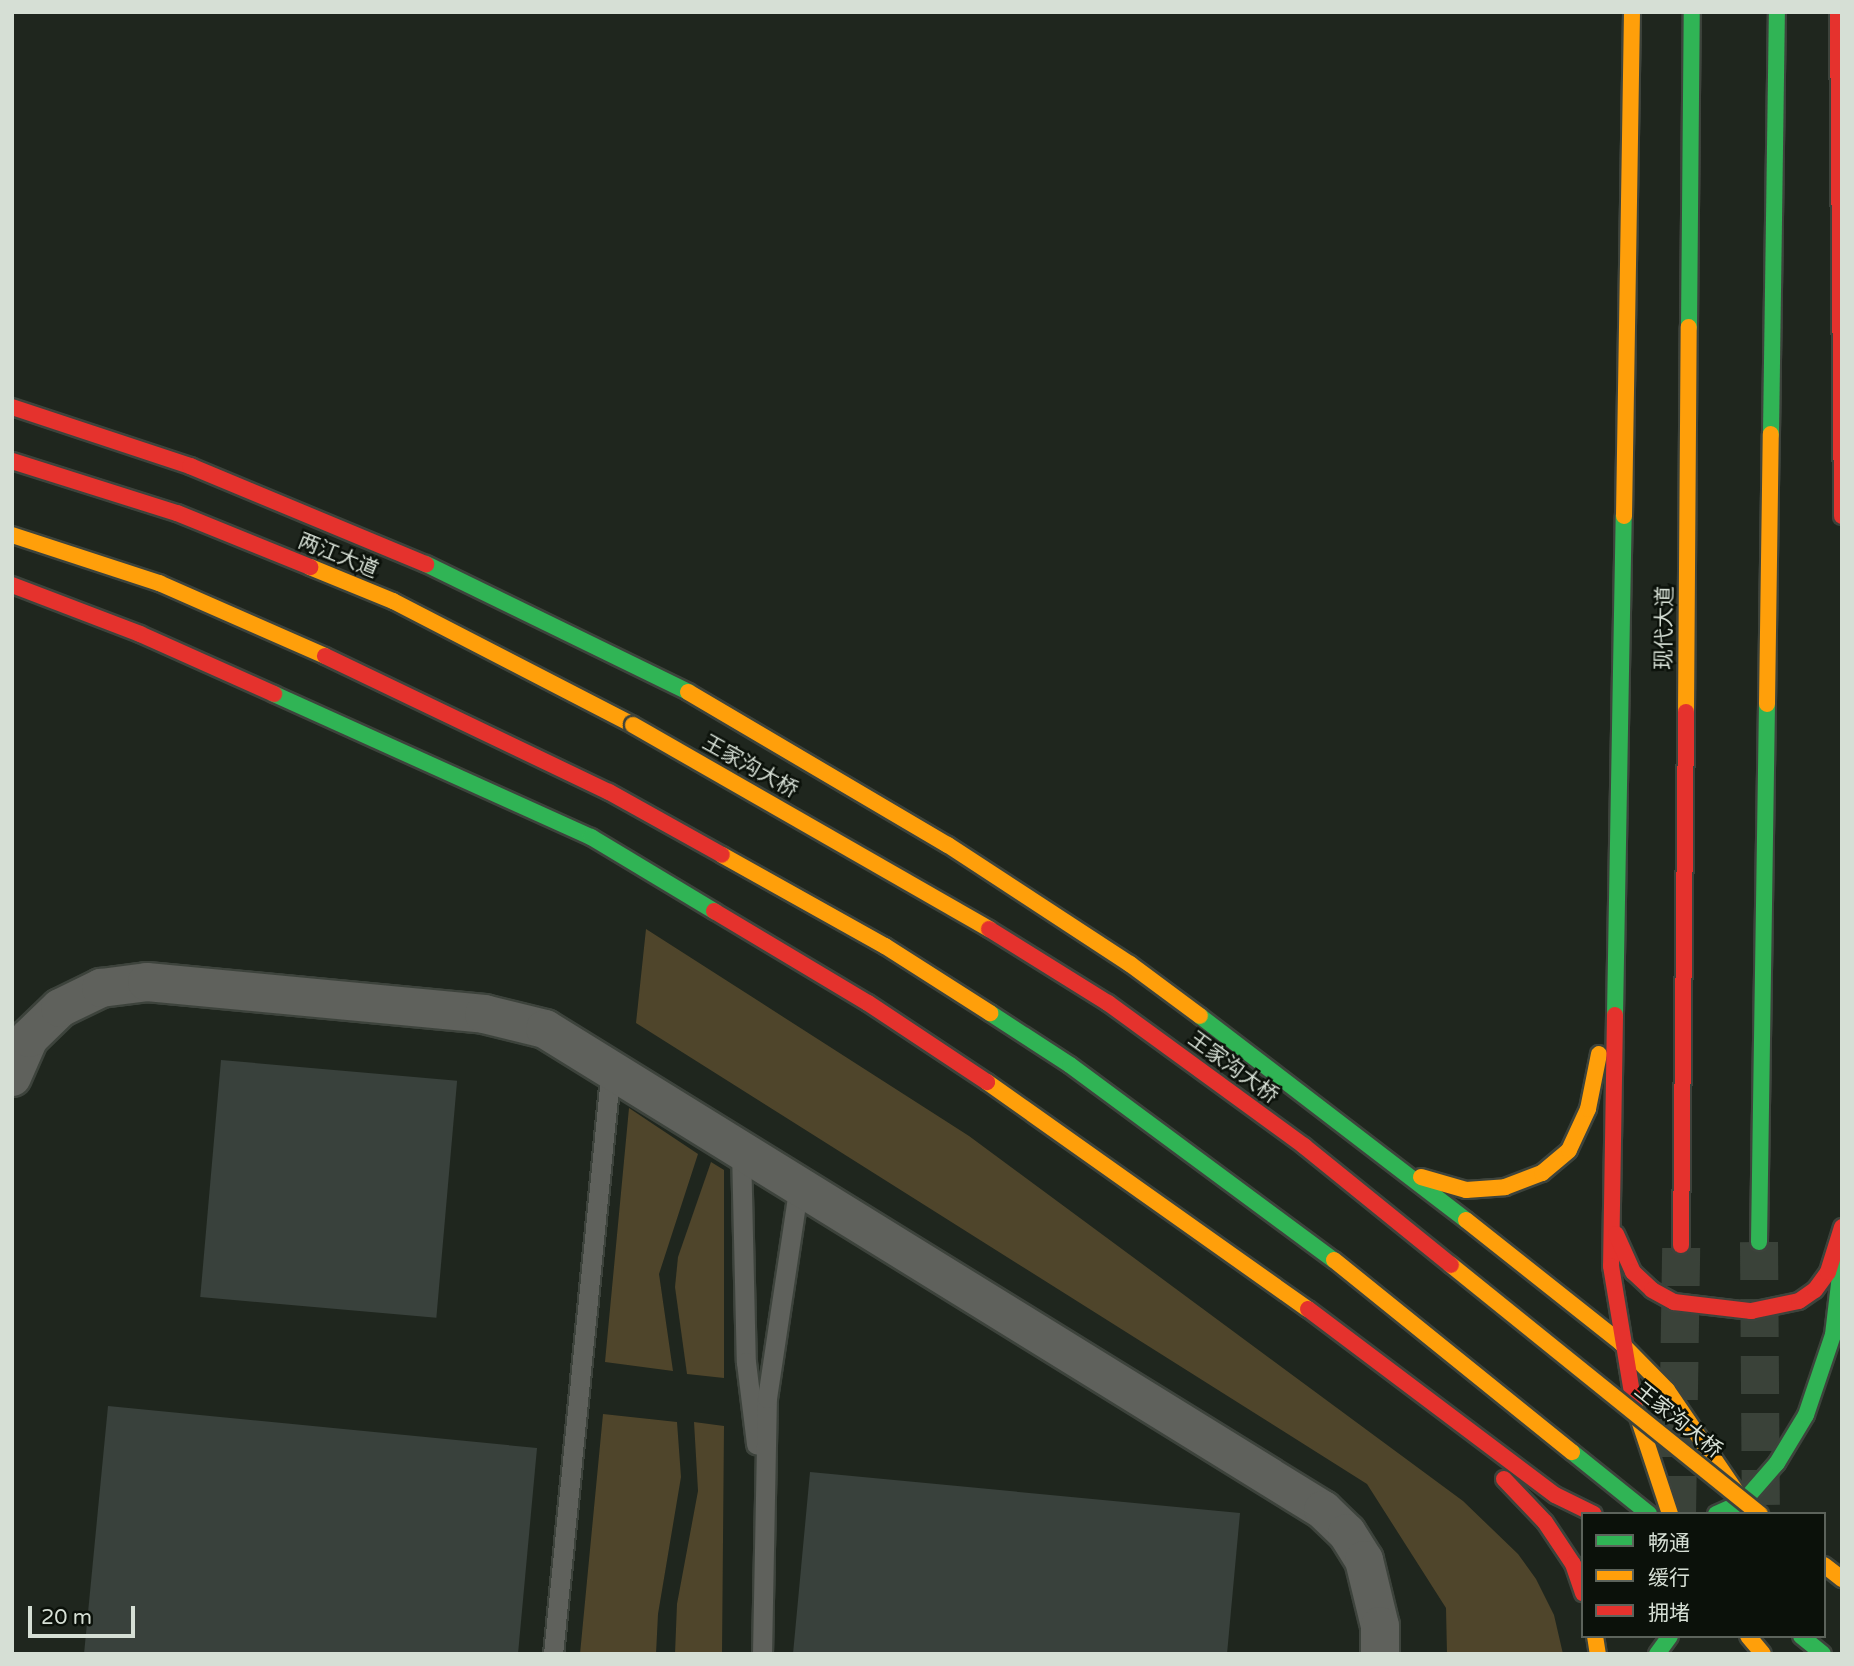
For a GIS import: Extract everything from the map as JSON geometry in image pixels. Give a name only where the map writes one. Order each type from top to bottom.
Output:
[{"type":"main road","points":[[1632,12],[1611,1266],[1620,1343],[1634,1407],[1669,1512]]},
{"type":"main road","name":"现代大道","points":[[1681,1245],[1692,12]]},
{"type":"main road","points":[[1759,1242],[1777,12]]},
{"type":"main road","points":[[1838,12],[1842,516]]},
{"type":"main road","points":[[12,407],[190,466],[401,553],[657,674],[948,845],[1130,964],[1407,1172],[1620,1343],[1674,1399],[1710,1447],[1746,1508]]},
{"type":"main road","name":"两江大道","points":[[12,461],[177,513],[393,601],[633,725]]},
{"type":"main road","points":[[12,536],[159,583],[363,673],[609,792],[885,946],[1070,1065],[1286,1221],[1647,1512]]},
{"type":"main road","points":[[12,585],[141,634],[591,837],[868,1003],[1037,1115],[1257,1270],[1555,1495],[1590,1512]]},
{"type":"main road","name":"王家沟大桥","points":[[633,725],[923,887],[1108,1003],[1304,1146],[1758,1512]]},
{"type":"main road","points":[[1407,1172],[1466,1190],[1505,1187],[1542,1173],[1569,1150],[1588,1109],[1618,967]]},
{"type":"main road","points":[[1612,1226],[1633,1272],[1652,1290],[1694,1306],[1751,1311],[1799,1301],[1815,1290],[1828,1272],[1842,1227]]},
{"type":"main road","points":[[1726,1512],[1746,1508],[1805,1415],[1833,1335],[1842,1258]]},
{"type":"main road","points":[[1433,1403],[1545,1522],[1573,1564],[1581,1586]]},
{"type":"main road","points":[[1826,1568],[1842,1579]]},
{"type":"main road","points":[[1657,1654],[1669,1638]]},
{"type":"main road","points":[[1750,1638],[1763,1654]]},
{"type":"main road","points":[[1804,1638],[1823,1654]]},
{"type":"street","points":[[12,1077],[29,1038],[60,1008],[101,988],[147,982],[514,1019],[545,1029],[741,1147],[1323,1510],[1347,1533],[1364,1560],[1380,1626],[1380,1654]]},
{"type":"lane","points":[[553,1654],[611,1067]]},
{"type":"lane","points":[[741,1147],[746,1362],[762,1486]]},
{"type":"lane","points":[[762,1654],[762,1486],[772,1353],[799,1183]]},
{"type":"shaded area","points":[[646,929],[969,1136],[1463,1501],[1518,1554],[1536,1579],[1554,1615],[1563,1654],[1447,1654],[1446,1608],[1367,1484],[636,1023]]},
{"type":"shaded area","points":[[629,1108],[698,1154],[659,1274],[673,1371],[605,1362]]},
{"type":"shaded area","points":[[711,1162],[724,1170],[724,1378],[687,1374],[675,1287],[678,1257]]},
{"type":"shaded area","points":[[603,1414],[677,1422],[681,1477],[658,1614],[656,1654],[580,1654]]},
{"type":"shaded area","points":[[694,1422],[724,1426],[722,1654],[675,1654],[677,1604],[698,1491]]},
{"type":"building","points":[[221,1060],[457,1081],[436,1318],[200,1297]]},
{"type":"building","points":[[108,1406],[537,1448],[518,1654],[84,1654]]},
{"type":"building","points":[[810,1472],[1240,1513],[1227,1654],[793,1654]]},
{"type":"tunnel","points":[[1759,1242],[1761,1505]]},
{"type":"tunnel","points":[[1677,1512],[1681,1245]]},
{"type":"traffic: fast","points":[[1689,327],[1692,12]]},
{"type":"traffic: fast","points":[[1771,434],[1777,12]]},
{"type":"traffic: fast","points":[[1615,1015],[1624,516]]},
{"type":"traffic: fast","points":[[426,564],[688,692]]},
{"type":"traffic: fast","points":[[274,694],[591,837],[714,911]]},
{"type":"traffic: fast","points":[[1759,1242],[1767,704]]},
{"type":"traffic: fast","points":[[990,1013],[1070,1065],[1334,1260]]},
{"type":"traffic: fast","points":[[1200,1016],[1466,1220]]},
{"type":"traffic: fast","points":[[1720,1512],[1743,1502],[1777,1463],[1806,1415],[1833,1335],[1842,1258]]},
{"type":"traffic: fast","points":[[1572,1452],[1647,1512]]},
{"type":"traffic: fast","points":[[1657,1654],[1669,1638]]},
{"type":"traffic: fast","points":[[1803,1638],[1823,1654]]},
{"type":"traffic: slow","points":[[1624,516],[1632,12]]},
{"type":"traffic: slow","points":[[1686,712],[1689,327]]},
{"type":"traffic: slow","points":[[1767,704],[1771,434]]},
{"type":"traffic: slow","points":[[12,535],[159,583],[325,656]]},
{"type":"traffic: slow","points":[[310,567],[393,601],[633,725]]},
{"type":"traffic: slow","points":[[688,692],[948,845],[1130,964],[1200,1016]]},
{"type":"traffic: slow","points":[[633,725],[989,929]]},
{"type":"traffic: slow","points":[[722,855],[885,946],[990,1013]]},
{"type":"traffic: slow","points":[[1421,1177],[1466,1190],[1505,1187],[1542,1173],[1569,1150],[1588,1109],[1599,1054]]},
{"type":"traffic: slow","points":[[987,1082],[1308,1309]]},
{"type":"traffic: slow","points":[[1466,1220],[1621,1343],[1667,1390],[1740,1497]]},
{"type":"traffic: slow","points":[[1334,1260],[1572,1452]]},
{"type":"traffic: slow","points":[[1451,1265],[1758,1512]]},
{"type":"traffic: slow","points":[[1634,1405],[1669,1512]]},
{"type":"traffic: slow","points":[[1826,1567],[1842,1579]]},
{"type":"traffic: slow","points":[[1595,1638],[1598,1654]]},
{"type":"traffic: slow","points":[[1750,1638],[1763,1654]]},
{"type":"traffic: jam","points":[[1838,12],[1842,516]]},
{"type":"traffic: jam","points":[[12,407],[190,466],[426,564]]},
{"type":"traffic: jam","points":[[12,461],[177,513],[310,567]]},
{"type":"traffic: jam","points":[[12,585],[140,634],[274,694]]},
{"type":"traffic: jam","points":[[325,656],[609,792],[722,855]]},
{"type":"traffic: jam","points":[[1681,1245],[1686,712]]},
{"type":"traffic: jam","points":[[714,911],[868,1003],[987,1082]]},
{"type":"traffic: jam","points":[[989,929],[1108,1003],[1304,1146],[1451,1265]]},
{"type":"traffic: jam","points":[[1615,1015],[1611,1266],[1634,1405]]},
{"type":"traffic: jam","points":[[1616,1234],[1633,1272],[1652,1290],[1674,1302],[1751,1311],[1799,1301],[1815,1290],[1828,1272],[1842,1227]]},
{"type":"traffic: jam","points":[[1308,1309],[1555,1495],[1590,1512]]},
{"type":"traffic: jam","points":[[1504,1479],[1545,1522],[1573,1564],[1581,1587]]}]
